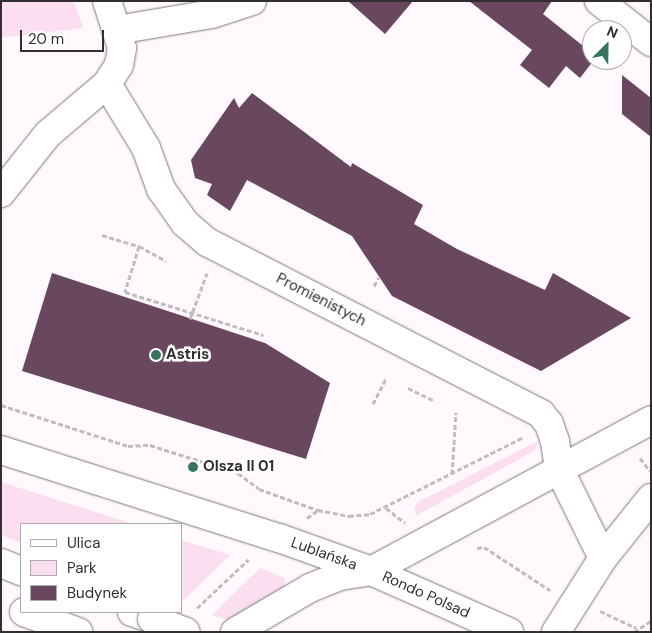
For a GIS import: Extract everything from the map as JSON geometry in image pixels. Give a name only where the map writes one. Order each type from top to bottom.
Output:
[{"type":"street","points":[[1,193],[48,134],[107,84],[123,56],[117,30],[107,1]]},
{"type":"street","points":[[117,30],[212,14],[252,1]]},
{"type":"street","points":[[599,1],[651,42]]},
{"type":"street","name":"Promienistych","points":[[107,84],[146,148],[161,189],[185,223],[207,242],[541,414],[555,441],[558,469],[603,558]]},
{"type":"street","name":"Lublańska","points":[[1,450],[270,536],[371,572],[651,420]]},
{"type":"street","points":[[556,632],[603,558],[651,498]]},
{"type":"street","points":[[1,563],[20,570]]},
{"type":"street","name":"Rondo Polsad","points":[[234,632],[310,588],[340,576],[371,572],[508,632]]},
{"type":"street","points":[[1,603],[20,610]]},
{"type":"street","points":[[28,613],[78,632]]},
{"type":"street","points":[[142,615],[189,622]]},
{"type":"path","points":[[102,235],[139,246],[166,261]]},
{"type":"path","points":[[139,246],[125,292],[263,335]]},
{"type":"path","points":[[190,319],[210,266]]},
{"type":"path","points":[[374,286],[379,277]]},
{"type":"path","points":[[373,404],[388,377]]},
{"type":"path","points":[[408,388],[435,401]]},
{"type":"path","points":[[1,405],[128,446],[150,445],[238,473],[259,489],[318,510],[350,516],[370,514],[386,508],[530,434]]},
{"type":"path","points":[[452,474],[456,412]]},
{"type":"path","points":[[386,508],[425,543]]},
{"type":"path","points":[[306,519],[318,510]]},
{"type":"path","points":[[474,548],[484,546],[554,593]]},
{"type":"path","points":[[189,622],[244,562]]},
{"type":"path","points":[[590,607],[635,630],[651,621]]},
{"type":"green space","points":[[1,1],[74,1],[83,28],[1,38]]},
{"type":"green space","points":[[540,440],[534,451],[416,516],[414,508],[418,502]]},
{"type":"green space","points":[[1,482],[130,523],[20,523],[20,543],[1,535]]},
{"type":"green space","points":[[182,540],[230,555],[182,602]]},
{"type":"green space","points":[[260,568],[285,578],[284,587],[228,620],[212,615]]},
{"type":"building","points":[[348,1],[413,1],[385,34]]},
{"type":"building","points":[[469,1],[552,1],[543,14],[582,45],[582,70],[586,70],[580,78],[566,66],[549,88],[520,65],[532,50]]},
{"type":"building","points":[[622,75],[651,98],[651,137],[622,114]]},
{"type":"building","points":[[252,93],[351,167],[352,163],[423,205],[414,224],[457,249],[545,290],[553,273],[631,318],[541,371],[392,296],[352,236],[247,180],[230,211],[207,195],[212,184],[195,178],[191,160],[234,98],[239,108]]},
{"type":"building","name":"Astris","points":[[52,273],[265,343],[330,383],[306,459],[22,371]]},
{"type":"place","name":"Astris","points":[[156,355]]},
{"type":"place","name":"Olsza II 01","points":[[193,467]]}]
